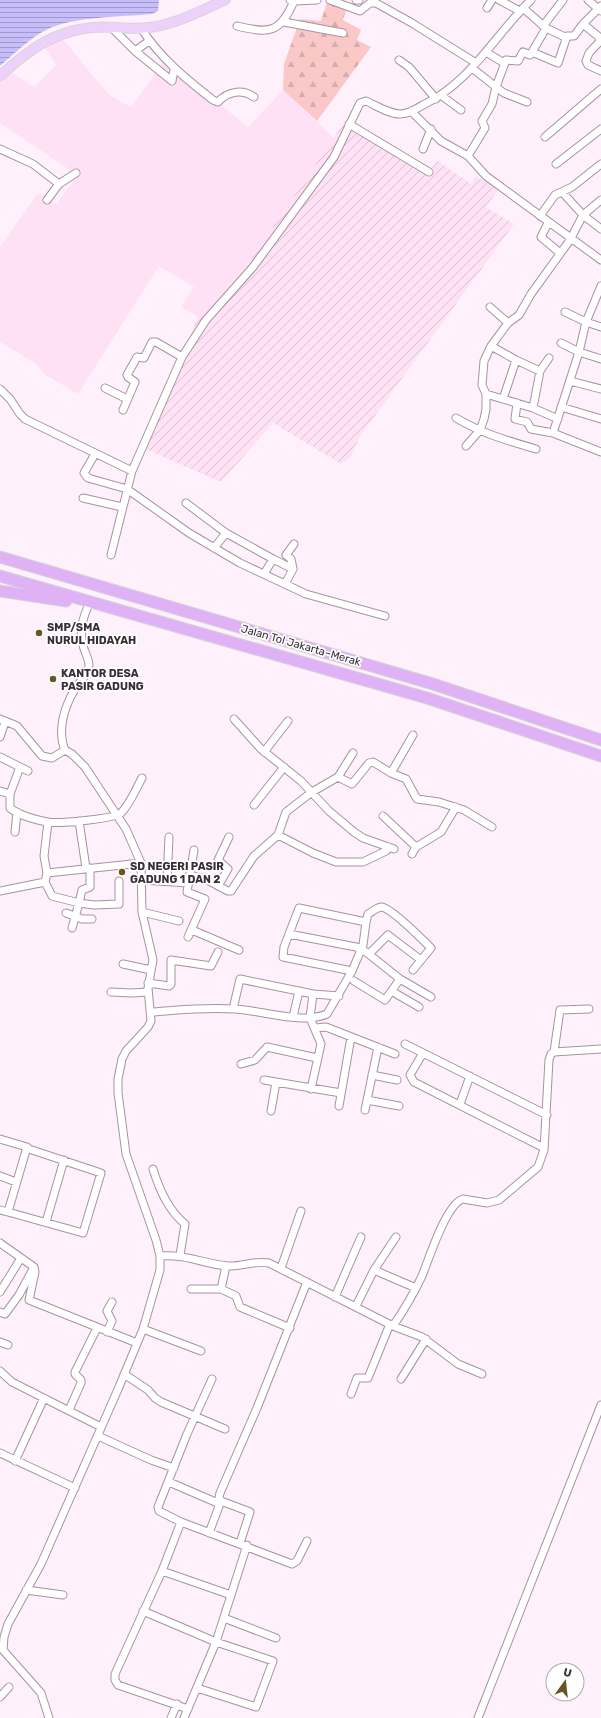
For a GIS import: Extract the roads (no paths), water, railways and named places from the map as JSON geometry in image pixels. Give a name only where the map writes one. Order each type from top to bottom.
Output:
[{"type":"highway","points":[[0,552],[29,565]]},
{"type":"highway","name":"Jalan Tol Jakarta–Merak","points":[[0,557],[433,684],[601,740]]},
{"type":"highway","name":"Jalan Tol Jakarta–Merak","points":[[0,576],[87,605],[427,698],[601,756]]},
{"type":"highway","points":[[0,591],[87,605]]},
{"type":"main road","points":[[0,76],[24,55],[60,34],[77,30],[141,28],[172,22],[225,0]]},
{"type":"street","points":[[284,22],[292,1],[317,0]]},
{"type":"street","points":[[330,0],[360,11],[370,3],[376,3],[412,23],[474,66],[504,93],[527,102]]},
{"type":"street","points":[[487,8],[492,0]]},
{"type":"street","points":[[499,0],[522,9],[545,27],[567,38]]},
{"type":"street","points":[[111,555],[132,471],[182,357],[206,320],[253,267],[334,157],[349,124],[363,101],[392,113],[402,114],[439,97],[453,88],[474,66],[531,0]]},
{"type":"street","points":[[468,156],[485,128],[482,121],[492,104],[504,63],[508,60],[514,62],[518,61],[523,52],[530,55],[545,27],[563,0]]},
{"type":"street","points":[[532,52],[558,63],[568,36],[574,36],[583,24],[600,8],[588,0]]},
{"type":"street","points":[[237,26],[255,30],[270,29],[284,22],[343,33]]},
{"type":"street","points":[[583,24],[599,37],[601,41],[589,53],[586,61],[588,65],[601,71]]},
{"type":"street","points":[[112,28],[135,51],[172,81],[174,70]]},
{"type":"street","points":[[141,28],[149,41],[174,70],[216,102],[229,94],[242,91],[254,97]]},
{"type":"street","points":[[135,51],[149,41]]},
{"type":"street","points":[[486,52],[504,63]]},
{"type":"street","points":[[399,60],[409,67],[439,97],[461,110]]},
{"type":"street","points":[[545,137],[601,90]]},
{"type":"street","points":[[411,111],[431,129],[441,141],[468,156],[486,176],[570,240],[601,260]]},
{"type":"street","points":[[349,124],[429,172]]},
{"type":"street","points":[[423,149],[431,129]]},
{"type":"street","points":[[556,164],[601,129]]},
{"type":"street","points":[[0,150],[33,164],[59,184]]},
{"type":"street","points":[[540,216],[555,195],[563,193],[601,164]]},
{"type":"street","points":[[47,200],[59,184],[76,173]]},
{"type":"street","points":[[563,193],[583,215],[601,229]]},
{"type":"street","points":[[466,446],[480,430],[486,409],[486,394],[482,385],[484,362],[491,346],[508,323],[519,315],[531,294],[570,240],[583,215],[601,200]]},
{"type":"street","points":[[548,223],[541,237],[560,253]]},
{"type":"street","points":[[554,433],[579,352],[586,322],[601,286]]},
{"type":"street","points":[[490,307],[508,323]]},
{"type":"street","points":[[565,312],[601,327]]},
{"type":"street","points":[[123,410],[135,382],[127,375],[137,357],[144,358],[152,342],[156,342],[182,357]]},
{"type":"street","points":[[561,343],[579,352],[601,359]]},
{"type":"street","points":[[491,346],[516,360],[540,370]]},
{"type":"street","points":[[533,408],[540,370],[549,358]]},
{"type":"street","points":[[503,399],[516,360]]},
{"type":"street","points":[[570,381],[601,389]]},
{"type":"street","points":[[105,388],[127,399]]},
{"type":"street","points":[[0,389],[10,399],[20,414],[26,419],[132,471]]},
{"type":"street","points":[[486,394],[533,408],[558,419]]},
{"type":"street","points":[[517,403],[515,418],[527,422],[531,429],[554,433],[601,452]]},
{"type":"street","points":[[561,407],[601,418]]},
{"type":"street","points":[[456,418],[480,430],[536,449]]},
{"type":"street","points":[[95,454],[85,469],[84,475],[88,478],[127,489],[189,533],[240,563],[306,594],[385,616]]},
{"type":"street","points":[[83,498],[122,508]]},
{"type":"street","points":[[186,503],[226,533],[293,569]]},
{"type":"street","points":[[214,548],[226,533]]},
{"type":"street","points":[[285,584],[293,569],[291,560],[286,555],[294,544]]},
{"type":"street","points":[[264,574],[273,559]]},
{"type":"street","points":[[65,750],[62,738],[67,705],[75,689],[87,672],[89,665],[82,643],[82,627],[87,605]]},
{"type":"street","points":[[234,719],[264,752],[284,767],[312,792],[329,811],[358,835],[392,848],[363,862],[336,862],[313,853],[278,835]]},
{"type":"street","points":[[0,737],[2,721],[17,726],[42,756],[52,758],[65,750]]},
{"type":"street","points":[[264,752],[288,721]]},
{"type":"street","points":[[390,773],[413,735]]},
{"type":"street","points":[[49,1718],[41,1693],[2,1652],[4,1637],[8,1624],[41,1564],[98,1436],[143,1329],[160,1270],[160,1256],[140,1192],[126,1154],[118,1093],[118,1079],[122,1059],[126,1051],[150,1025],[151,1012],[148,983],[152,955],[142,912],[141,863],[134,844],[85,768],[70,752],[65,750]]},
{"type":"street","points":[[189,875],[206,879],[231,891],[254,856],[278,835],[286,812],[312,792],[338,777],[353,752]]},
{"type":"street","points":[[0,757],[28,772]]},
{"type":"street","points":[[338,777],[352,784],[371,761],[390,773],[408,781],[417,799],[456,807],[464,810],[492,827]]},
{"type":"street","points":[[20,767],[10,794],[10,808],[17,812],[48,822],[79,821],[116,816],[124,808],[142,778]]},
{"type":"street","points":[[254,805],[284,767]]},
{"type":"street","points":[[0,791],[10,794]]},
{"type":"street","points":[[412,854],[416,846],[441,832],[456,807]]},
{"type":"street","points":[[15,832],[17,812]]},
{"type":"street","points":[[383,816],[416,846]]},
{"type":"street","points":[[72,928],[82,890],[90,887],[79,821]]},
{"type":"street","points":[[48,822],[44,856],[47,873],[45,882],[52,896],[94,905],[119,904],[119,881]]},
{"type":"street","points":[[167,881],[169,837]]},
{"type":"street","points":[[218,886],[228,869],[218,860],[230,837]]},
{"type":"street","points":[[188,937],[205,899],[188,892],[189,875],[194,850]]},
{"type":"street","points":[[47,873],[141,863]]},
{"type":"street","points":[[142,880],[188,883]]},
{"type":"street","points":[[0,891],[45,882]]},
{"type":"street","points":[[352,971],[283,957],[282,955],[299,908],[366,922]]},
{"type":"street","points":[[366,951],[366,922],[368,914],[378,908],[383,908],[395,915],[431,948],[414,970]]},
{"type":"street","points":[[142,912],[179,921]]},
{"type":"street","points":[[66,914],[85,920],[92,919]]},
{"type":"street","points":[[192,930],[239,950]]},
{"type":"street","points":[[289,934],[366,951],[376,961],[400,979],[431,997]]},
{"type":"street","points":[[313,1023],[327,1014],[339,996],[352,971],[366,951],[388,935],[421,960]]},
{"type":"street","points":[[148,983],[169,986],[171,984],[171,960],[211,966],[218,952]]},
{"type":"street","points":[[124,964],[151,970]]},
{"type":"street","points":[[233,1009],[240,979],[313,994],[339,996]]},
{"type":"street","points":[[354,980],[385,1000],[393,992],[400,979]]},
{"type":"street","points":[[293,1017],[299,991]]},
{"type":"street","points":[[111,992],[148,992]]},
{"type":"street","points":[[393,992],[419,1007]]},
{"type":"street","points":[[311,1089],[321,1044],[313,1023],[313,994]]},
{"type":"street","points":[[151,1012],[202,1008],[233,1009],[251,1010],[293,1017],[326,1027],[395,1054]]},
{"type":"street","points":[[351,1394],[357,1378],[368,1378],[391,1325],[416,1288],[441,1231],[456,1202],[463,1199],[491,1203],[504,1197],[538,1167],[544,1148],[549,1060],[551,1054],[554,1052],[560,1010],[589,1009]]},
{"type":"street","points":[[339,1106],[351,1037]]},
{"type":"street","points":[[405,1044],[547,1114]]},
{"type":"street","points":[[241,1064],[255,1060],[267,1047],[317,1058]]},
{"type":"street","points":[[365,1110],[378,1047]]},
{"type":"street","points":[[554,1052],[601,1049]]},
{"type":"street","points":[[423,1053],[410,1075],[412,1080],[544,1148]]},
{"type":"street","points":[[372,1075],[397,1080]]},
{"type":"street","points":[[460,1104],[470,1076]]},
{"type":"street","points":[[264,1080],[341,1093]]},
{"type":"street","points":[[271,1111],[276,1082]]},
{"type":"street","points":[[367,1100],[399,1106]]},
{"type":"street","points":[[0,1139],[101,1173],[84,1231],[81,1234],[46,1222],[0,1210]]},
{"type":"street","points":[[8,1212],[27,1147]]},
{"type":"street","points":[[46,1222],[64,1160]]},
{"type":"street","points":[[153,1169],[156,1181],[165,1199],[177,1217],[186,1225],[180,1255]]},
{"type":"street","points":[[0,1176],[16,1182]]},
{"type":"street","points":[[281,1268],[302,1211]]},
{"type":"street","points":[[335,1297],[361,1237]]},
{"type":"street","points":[[356,1306],[374,1270],[396,1237]]},
{"type":"street","points":[[0,1243],[34,1267],[35,1272],[29,1297]]},
{"type":"street","points":[[160,1256],[180,1255],[226,1266],[263,1262],[281,1268],[391,1325],[426,1339],[458,1364],[482,1374]]},
{"type":"street","points":[[0,1292],[21,1258]]},
{"type":"street","points":[[221,1289],[226,1266]]},
{"type":"street","points":[[0,1312],[5,1314],[19,1294],[34,1267]]},
{"type":"street","points":[[374,1270],[416,1288]]},
{"type":"street","points":[[209,1533],[221,1502],[219,1498],[220,1493],[290,1328],[307,1282]]},
{"type":"street","points":[[191,1289],[221,1289],[236,1296],[240,1307],[290,1328]]},
{"type":"street","points":[[19,1294],[23,1293],[29,1297],[28,1300],[137,1343]]},
{"type":"street","points":[[107,1332],[112,1321],[107,1311],[112,1302]]},
{"type":"street","points":[[69,1410],[81,1383],[81,1380],[75,1372],[97,1328]]},
{"type":"street","points":[[143,1329],[201,1351]]},
{"type":"street","points":[[402,1379],[426,1339]]},
{"type":"street","points":[[0,1342],[8,1345]]},
{"type":"street","points":[[0,1371],[12,1382],[101,1427]]},
{"type":"street","points":[[124,1374],[148,1390],[161,1402],[225,1429]]},
{"type":"street","points":[[212,1380],[195,1417],[158,1509],[181,1522],[294,1564],[307,1542]]},
{"type":"street","points":[[15,1461],[44,1398]]},
{"type":"street","points":[[478,1718],[601,1404]]},
{"type":"street","points":[[98,1436],[151,1460],[174,1468]]},
{"type":"street","points":[[0,1454],[75,1488]]},
{"type":"street","points":[[169,1482],[250,1512],[231,1595],[224,1618],[216,1642],[184,1718]]},
{"type":"street","points":[[181,1522],[162,1571],[142,1611],[115,1674],[115,1680],[118,1685],[188,1709]]},
{"type":"street","points":[[162,1571],[231,1595]]},
{"type":"street","points":[[26,1590],[63,1595]]},
{"type":"street","points":[[142,1611],[216,1642],[273,1661],[254,1708],[197,1688]]},
{"type":"street","points":[[224,1618],[276,1638]]},
{"type":"street","points":[[0,1697],[9,1687]]},
{"type":"street","points":[[170,1718],[177,1704]]},
{"type":"place","name":"SMP/SMA NURUL HIDAYAH","points":[[39,633]]},
{"type":"place","name":"KANTOR DESA PASIR GADUNG","points":[[53,679]]},
{"type":"place","name":"SD NEGERI PASIR GADUNG 1 DAN 2","points":[[122,872]]}]
